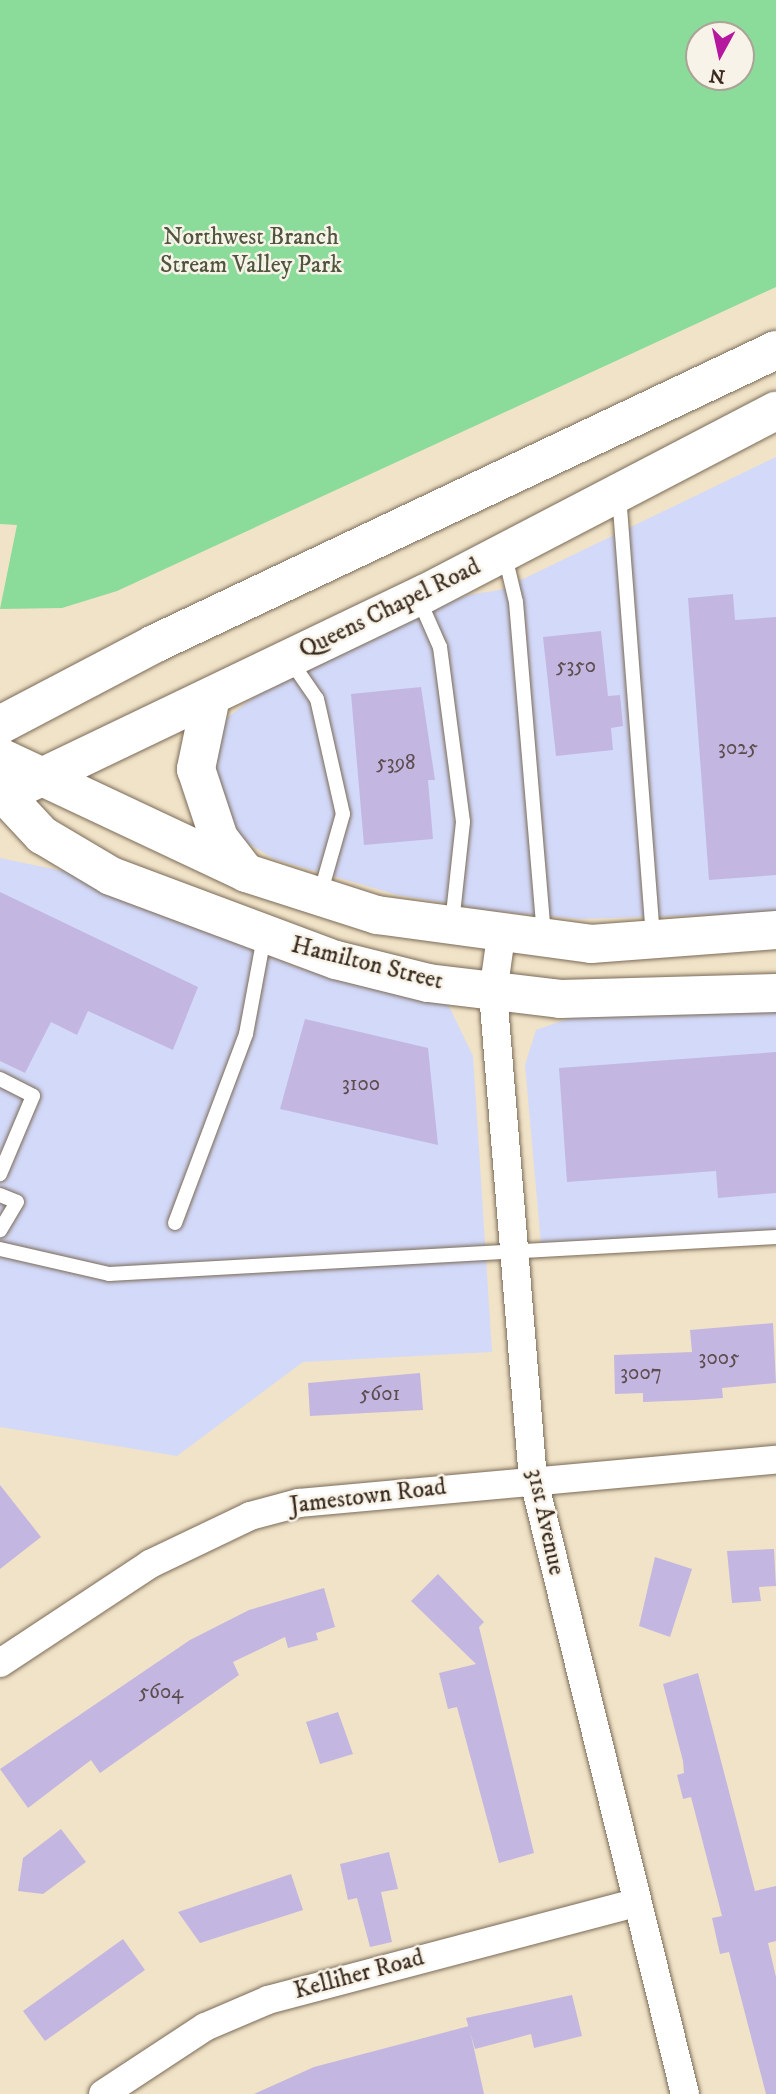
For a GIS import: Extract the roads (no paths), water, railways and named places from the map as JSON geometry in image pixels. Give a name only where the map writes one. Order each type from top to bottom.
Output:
[{"type":"main road","points":[[0,724],[154,644],[501,486],[776,350]]},
{"type":"main road","name":"Queens Chapel Road","points":[[1,794],[418,597],[619,490],[776,411]]},
{"type":"main road","points":[[211,697],[196,769],[219,838],[246,873]]},
{"type":"main road","name":"Hamilton Street","points":[[0,757],[37,778],[246,873],[320,896],[452,929],[545,940],[653,940],[776,930]]},
{"type":"main road","name":"Hamilton Street","points":[[1,794],[42,835],[111,876],[264,937],[415,980],[493,993],[651,999],[776,993]]},
{"type":"street","name":"31st Avenue","points":[[500,936],[493,993],[533,1477],[685,2094]]},
{"type":"street","name":"Jamestown Road","points":[[0,1663],[150,1564],[250,1516],[299,1503],[533,1477],[776,1460]]},
{"type":"street","name":"Kelliher Road","points":[[103,2094],[205,2027],[268,2000],[636,1903]]},
{"type":"lane","points":[[619,490],[653,940]]},
{"type":"lane","points":[[504,552],[516,602],[545,940]]},
{"type":"lane","points":[[418,597],[440,647],[463,822],[452,929]]},
{"type":"lane","points":[[289,659],[317,699],[343,814],[320,896]]},
{"type":"lane","points":[[175,1223],[246,1034],[264,937]]},
{"type":"lane","points":[[0,1079],[33,1096],[0,1174]]},
{"type":"lane","points":[[0,1195],[17,1202],[0,1230]]},
{"type":"lane","points":[[0,1249],[108,1274],[515,1254],[776,1237]]},
{"type":"park label","name":"Northwest Branch Stream Valley Park","points":[[251,252]]}]
